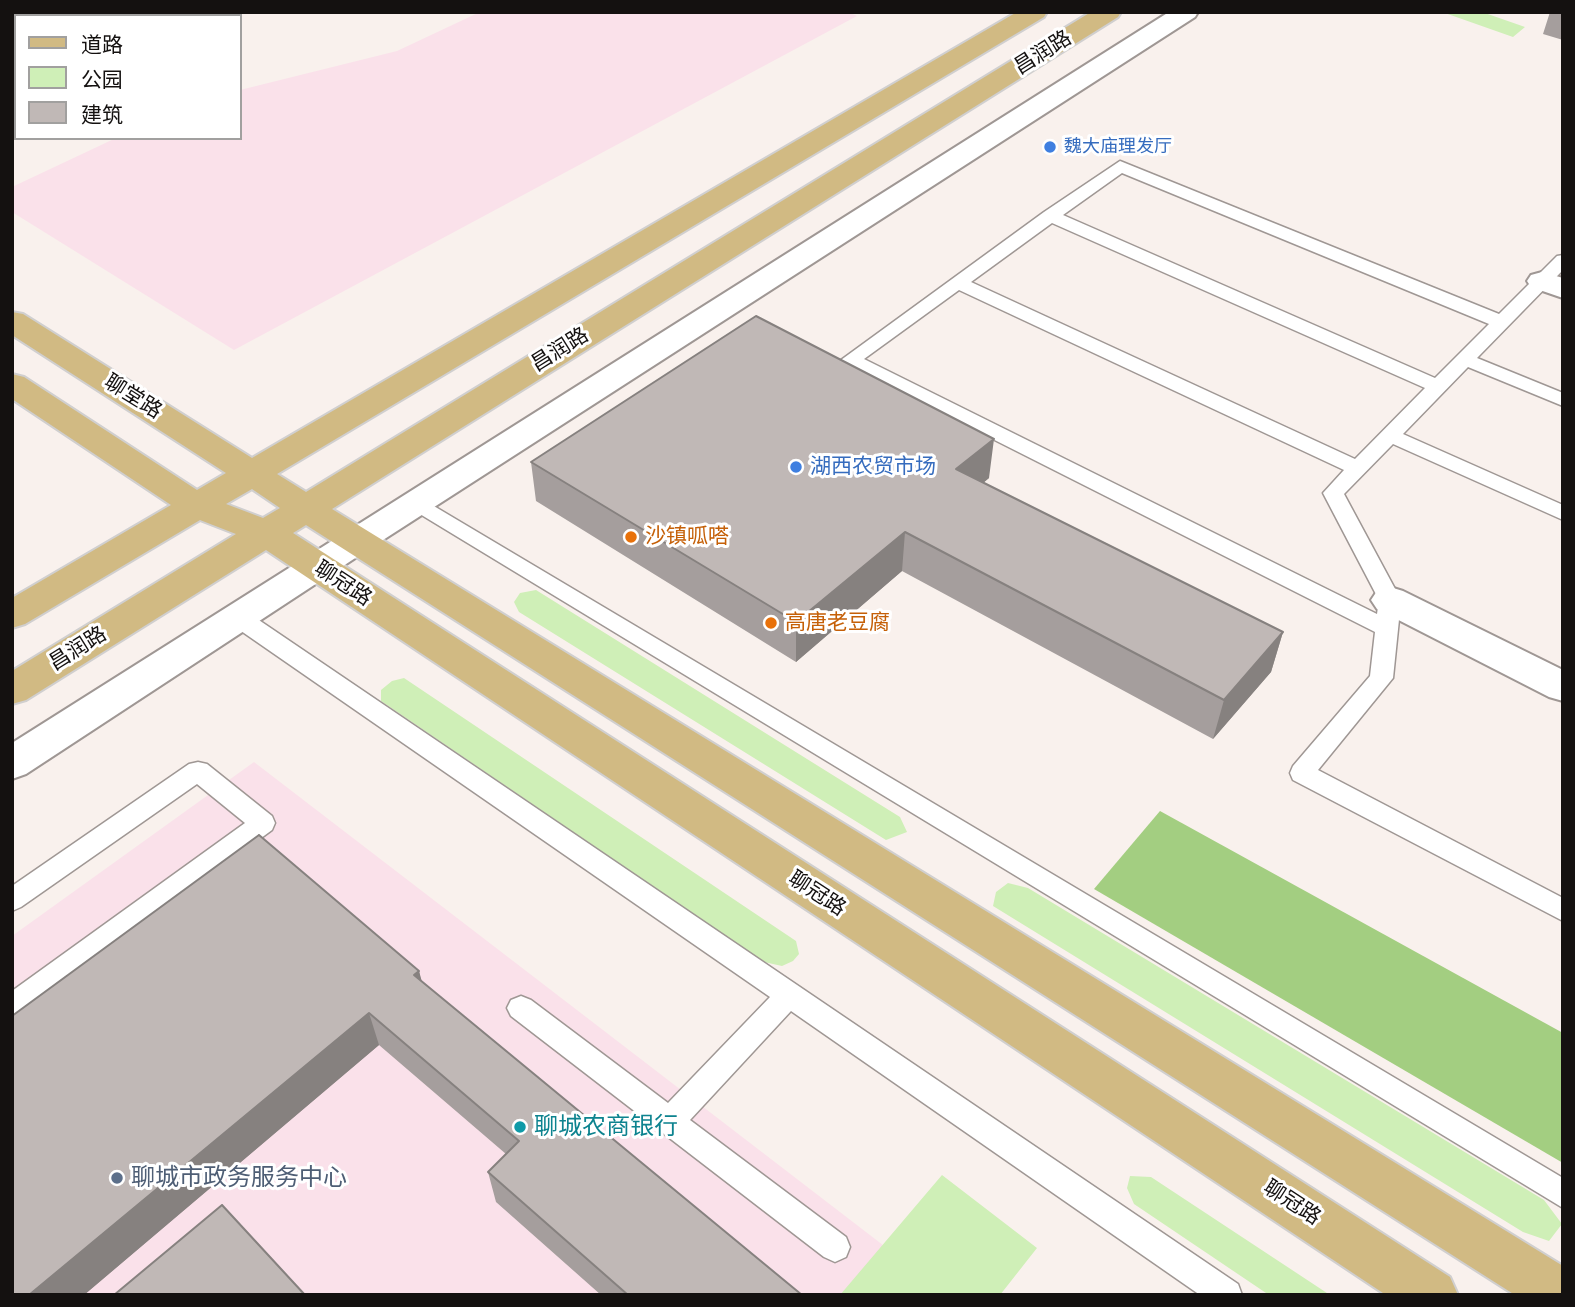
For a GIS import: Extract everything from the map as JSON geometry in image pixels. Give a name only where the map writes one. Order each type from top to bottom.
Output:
[{"type":"main road","name":"昌润路","points":[[12,615],[1035,12]]},
{"type":"main road","name":"昌润路","points":[[12,690],[1109,12]]},
{"type":"main road","name":"聊堂路","points":[[12,321],[356,540],[1562,1295]]},
{"type":"main road","name":"聊冠路","points":[[12,384],[195,506],[265,532],[1432,1295]]},
{"type":"street","points":[[12,763],[356,540],[1186,12]]},
{"type":"street","points":[[1388,614],[1563,687]]},
{"type":"lane","points":[[1388,614],[851,360],[1120,166],[1502,322]]},
{"type":"lane","points":[[1050,216],[1437,386]]},
{"type":"lane","points":[[1556,277],[1502,322],[1334,493],[1388,614],[1381,678],[1302,773],[1563,910]]},
{"type":"lane","points":[[958,283],[1357,468]]},
{"type":"lane","points":[[1465,359],[1563,400]]},
{"type":"lane","points":[[1389,435],[1563,513]]},
{"type":"lane","points":[[416,503],[1563,1194]]},
{"type":"lane","points":[[239,618],[1227,1295]]},
{"type":"lane","points":[[12,900],[198,771],[263,823],[12,1006]]},
{"type":"lane","points":[[669,1122],[789,995]]},
{"type":"lane","points":[[521,1008],[835,1247]]},
{"type":"shaded area","points":[[480,12],[848,12],[857,16],[234,350],[12,212],[12,187],[112,140],[242,140],[242,90],[397,51]]},
{"type":"shaded area","points":[[254,762],[948,1295],[12,1295],[12,936]]},
{"type":"green space","points":[[1442,12],[1482,12],[1525,27],[1513,37]]},
{"type":"green space","points":[[536,590],[900,817],[907,832],[886,840],[519,612],[514,602],[520,593]]},
{"type":"green space","points":[[404,678],[796,941],[799,954],[793,961],[782,966],[764,962],[381,701],[381,690],[392,681]]},
{"type":"green space","points":[[1160,811],[1563,1033],[1563,1163],[1094,889]]},
{"type":"green space","points":[[1008,883],[1028,888],[1544,1200],[1562,1224],[1549,1241],[1523,1232],[993,906],[996,892]]},
{"type":"green space","points":[[942,1175],[1037,1248],[1000,1295],[840,1295]]},
{"type":"green space","points":[[1130,1176],[1151,1177],[1330,1295],[1269,1295],[1134,1204],[1127,1188]]},
{"type":"building","points":[[756,316],[994,439],[956,469],[1283,632],[1224,700],[905,532],[796,622],[531,462]]},
{"type":"building","points":[[259,835],[419,971],[414,975],[802,1295],[628,1295],[488,1172],[519,1141],[369,1013],[29,1295],[12,1295],[12,1016]]},
{"type":"building","points":[[222,1205],[305,1295],[114,1295]]},
{"type":"place","name":"魏大庙理发厅","points":[[1050,147]]},
{"type":"place","name":"湖西农贸市场","points":[[796,467]]},
{"type":"place","name":"沙镇呱嗒","points":[[631,537]]},
{"type":"place","name":"高唐老豆腐","points":[[771,623]]},
{"type":"place","name":"聊城农商银行","points":[[520,1127]]},
{"type":"place","name":"聊城市政务服务中心","points":[[117,1178]]}]
